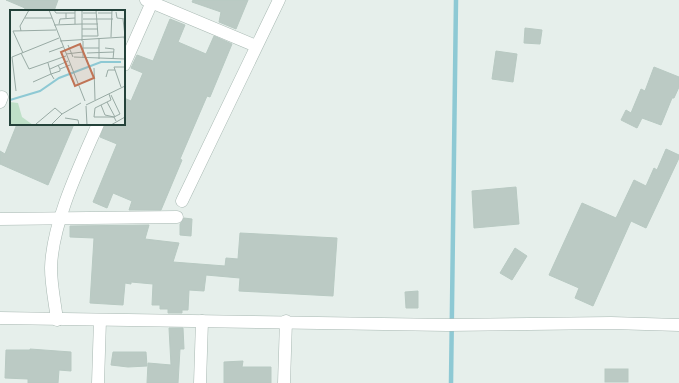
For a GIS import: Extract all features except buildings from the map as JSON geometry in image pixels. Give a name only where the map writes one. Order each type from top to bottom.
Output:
[{"type":"street","points":[[182,201],[279,0]]},
{"type":"street","points":[[125,63],[149,1],[256,46]]},
{"type":"street","points":[[57,320],[51,268],[54,244],[75,176],[98,125]]},
{"type":"street","points":[[0,219],[62,217],[177,217]]},
{"type":"street","points":[[0,318],[57,320],[286,321],[447,325],[679,325]]},
{"type":"street","points":[[98,383],[100,320]]},
{"type":"street","points":[[200,383],[202,321]]},
{"type":"street","points":[[284,383],[286,321]]},
{"type":"waterway","points":[[451,383],[456,0]]}]
